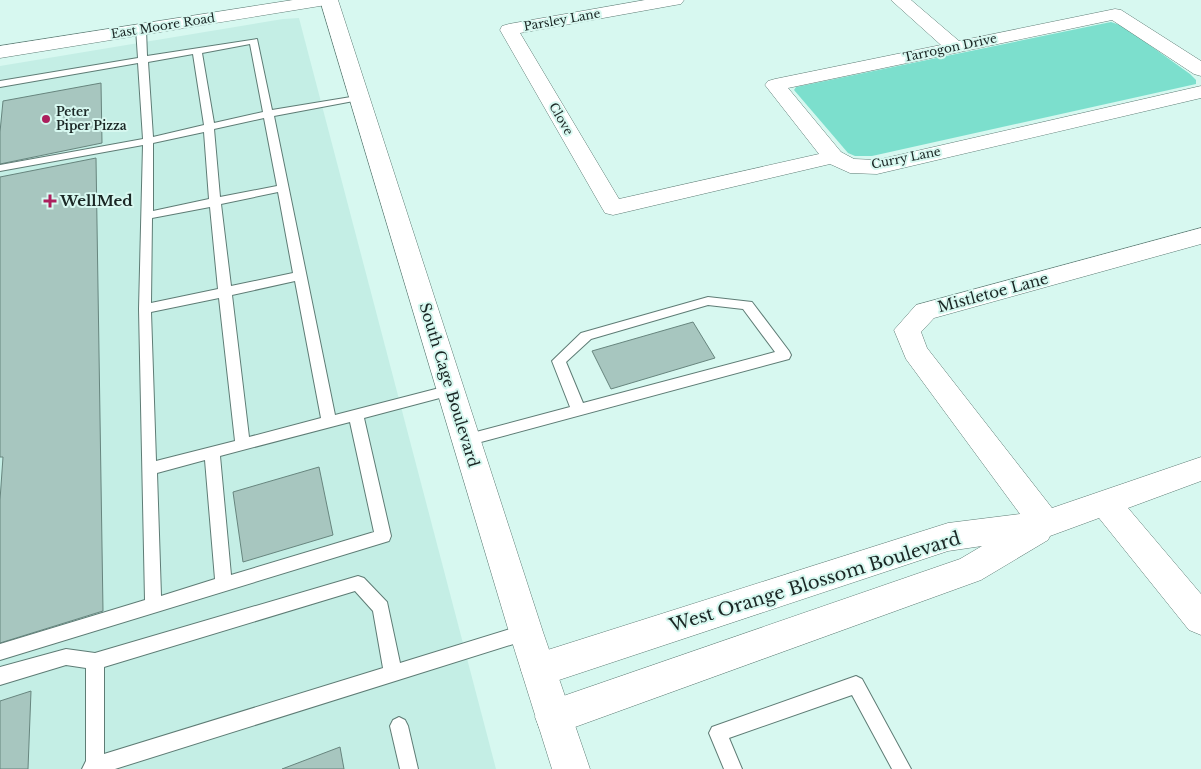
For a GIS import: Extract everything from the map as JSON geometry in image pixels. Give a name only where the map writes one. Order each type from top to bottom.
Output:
[{"type":"street","name":"East Moore Road","points":[[0,52],[327,0]]},
{"type":"street","name":"South Cage Boulevard","points":[[327,0],[538,670],[571,769]]},
{"type":"street","name":"Parsley Lane","points":[[509,30],[675,0]]},
{"type":"street","points":[[900,0],[955,47]]},
{"type":"street","name":"Tarrogon Drive","points":[[833,157],[775,85],[1115,14],[1201,70]]},
{"type":"street","name":"Clove","points":[[509,30],[613,208],[833,157]]},
{"type":"street","name":"Curry Lane","points":[[833,157],[850,166],[877,166],[1201,92]]},
{"type":"street","name":"Mistletoe Lane","points":[[1046,524],[915,352],[907,330],[925,311],[1201,236]]},
{"type":"street","points":[[1046,524],[1201,470]]},
{"type":"street","points":[[1106,504],[1201,619]]},
{"type":"street","name":"West Orange Blossom Boulevard","points":[[538,670],[948,537],[1046,524]]},
{"type":"street","name":"West Orange Blossom Boulevard","points":[[553,717],[970,570],[1046,524]]},
{"type":"street","points":[[889,556],[912,589]]},
{"type":"lane","points":[[141,29],[148,141],[145,309],[153,605]]},
{"type":"lane","points":[[0,84],[254,41],[329,422]]},
{"type":"lane","points":[[197,50],[209,127],[215,202],[242,444]]},
{"type":"lane","points":[[0,168],[148,141],[268,114],[359,97]]},
{"type":"lane","points":[[146,216],[282,188]]},
{"type":"lane","points":[[145,309],[300,276]]},
{"type":"lane","points":[[466,440],[579,411],[784,355],[747,305],[708,301],[586,336],[559,361],[579,411]]},
{"type":"lane","points":[[149,469],[450,390]]},
{"type":"lane","points":[[0,652],[383,536],[356,415]]},
{"type":"lane","points":[[212,451],[224,584]]},
{"type":"lane","points":[[0,676],[66,657],[95,661],[358,583],[381,608],[393,673]]},
{"type":"lane","points":[[95,661],[93,767],[526,632]]},
{"type":"lane","points":[[733,769],[718,733],[856,685],[902,769]]},
{"type":"lane","points":[[400,726],[409,769]]},
{"type":"shaded area","points":[[299,18],[496,769],[0,769],[0,66],[283,19]]},
{"type":"green space","points":[[1111,22],[1123,26],[1190,74],[1196,80],[1196,84],[872,156],[855,156],[848,153],[794,90],[796,87]]},
{"type":"building","points":[[101,83],[102,143],[0,164],[0,132],[3,101]]},
{"type":"building","points":[[96,158],[103,611],[0,643],[0,500],[3,457],[0,457],[0,177]]},
{"type":"building","points":[[693,322],[715,358],[611,389],[592,351]]},
{"type":"building","points":[[319,467],[333,535],[243,562],[233,492]]},
{"type":"building","points":[[31,691],[28,769],[0,769],[0,701]]},
{"type":"building","points":[[340,747],[344,769],[282,769]]},
{"type":"place","name":"Peter Piper Pizza","points":[[46,119]]},
{"type":"place","name":"WellMed","points":[[50,201]]}]
